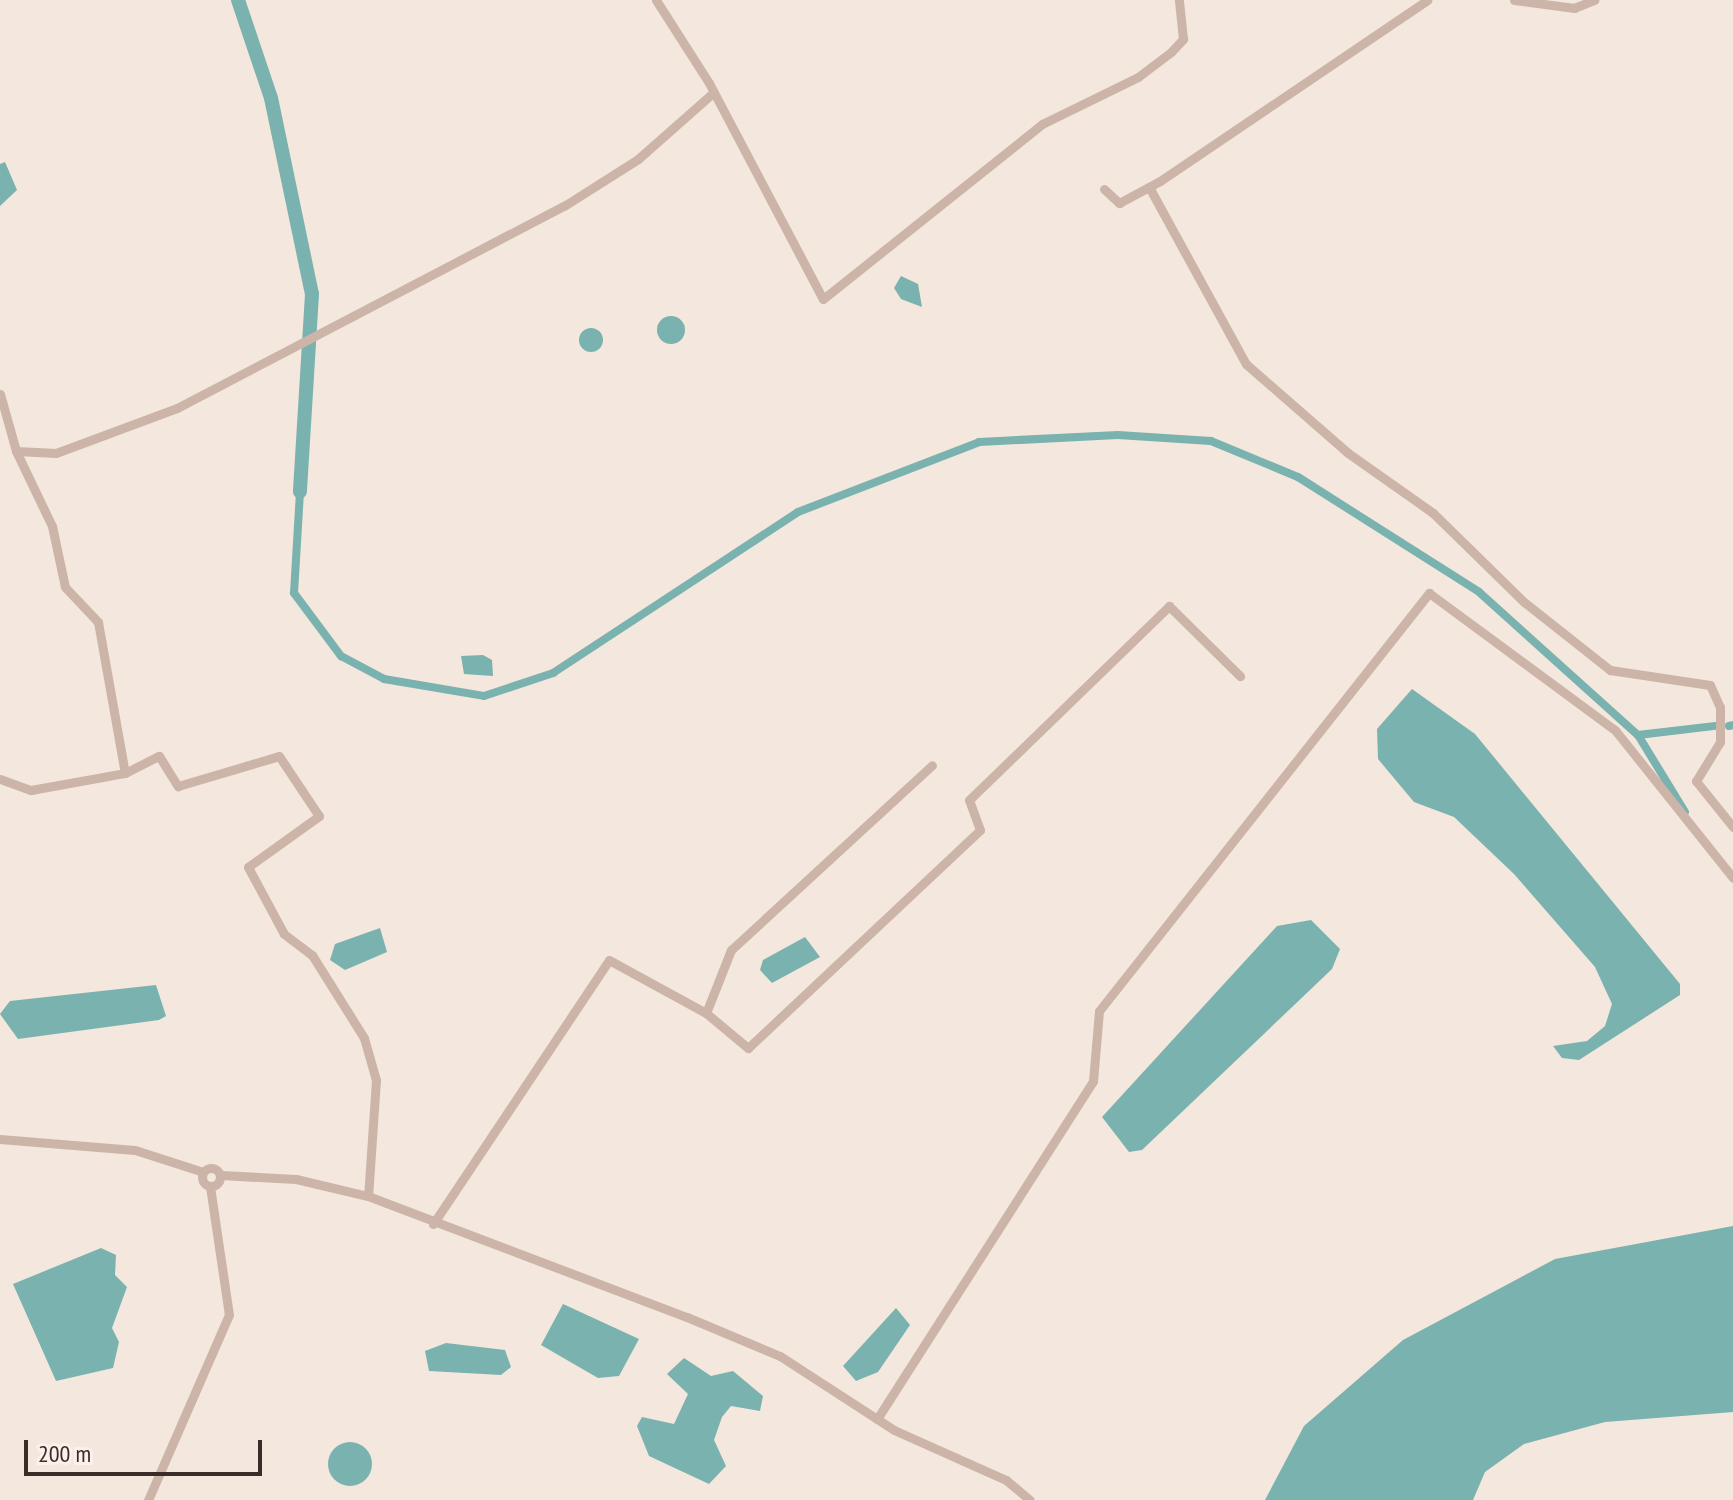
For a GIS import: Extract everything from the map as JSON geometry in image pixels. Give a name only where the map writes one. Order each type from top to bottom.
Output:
[{"type":"street","points":[[656,0],[714,92],[823,299],[1042,124],[1138,77],[1171,52],[1183,39],[1179,0]]},
{"type":"street","points":[[1104,189],[1119,203],[1149,187],[1241,132],[1289,91],[1427,0]]},
{"type":"street","points":[[1514,0],[1574,8],[1594,0]]},
{"type":"street","points":[[16,451],[56,453],[177,408],[455,265],[638,159],[714,92]]},
{"type":"street","points":[[1149,187],[1246,364],[1348,453],[1433,513],[1524,602],[1610,670],[1710,685],[1720,707],[1720,742],[1696,781],[1733,827]]},
{"type":"street","points":[[0,394],[16,451],[52,526],[65,587],[98,622],[125,773]]},
{"type":"street","points":[[877,1419],[1093,1081],[1099,1011],[1429,593],[1615,730],[1733,878]]},
{"type":"street","points":[[433,1224],[609,960],[706,1013],[748,1048],[980,830],[969,800],[1169,606],[1240,676]]},
{"type":"street","points":[[0,779],[31,790],[125,773],[159,756],[178,786],[279,756],[319,816],[248,867],[284,934],[312,955],[364,1038],[376,1080],[368,1196]]},
{"type":"street","points":[[706,1013],[731,950],[932,765]]},
{"type":"street","points":[[0,1139],[135,1150],[203,1172],[213,1168],[221,1175],[296,1179],[368,1196],[433,1224],[780,1356],[877,1419],[940,1455],[1006,1480],[1030,1500]]},
{"type":"street","points":[[148,1500],[229,1315],[210,1186],[203,1172]]},
{"type":"street","points":[[210,1186],[221,1175]]},
{"type":"water","points":[[5,162],[17,190],[0,206],[0,164]]},
{"type":"water","points":[[901,276],[918,284],[922,307],[901,299],[894,288]]},
{"type":"water","points":[[671,316],[681,320],[685,330],[681,340],[671,344],[661,340],[657,330],[661,320]]},
{"type":"water","points":[[591,328],[602,335],[603,340],[596,351],[591,352],[580,345],[579,340],[586,329]]},
{"type":"water","points":[[483,655],[492,660],[493,676],[464,674],[461,656]]},
{"type":"water","points":[[1412,689],[1475,734],[1680,984],[1680,995],[1579,1060],[1562,1058],[1553,1046],[1587,1041],[1605,1026],[1612,1004],[1595,967],[1514,874],[1454,817],[1414,802],[1378,759],[1377,729]]},
{"type":"water","points":[[1311,920],[1340,949],[1332,969],[1142,1150],[1129,1152],[1102,1117],[1277,926]]},
{"type":"water","points":[[380,928],[387,952],[345,970],[330,960],[335,944]]},
{"type":"water","points":[[805,937],[820,957],[772,983],[760,970],[763,960]]},
{"type":"water","points":[[156,985],[166,1016],[159,1020],[18,1039],[0,1014],[10,1001]]},
{"type":"water","points":[[1733,1226],[1733,1412],[1605,1422],[1524,1444],[1485,1472],[1473,1500],[1265,1500],[1304,1426],[1403,1340],[1555,1259]]},
{"type":"water","points":[[101,1248],[116,1255],[115,1275],[127,1287],[112,1328],[119,1342],[113,1368],[56,1381],[13,1284]]},
{"type":"water","points":[[563,1304],[639,1339],[619,1376],[598,1378],[541,1345]]},
{"type":"water","points":[[896,1308],[910,1325],[878,1372],[856,1381],[843,1366]]},
{"type":"water","points":[[446,1343],[505,1350],[511,1367],[501,1375],[429,1371],[425,1351]]},
{"type":"water","points":[[684,1358],[711,1376],[733,1371],[763,1396],[760,1411],[731,1406],[722,1417],[714,1440],[726,1466],[709,1484],[649,1456],[637,1426],[642,1417],[674,1424],[688,1394],[667,1374]]},
{"type":"water","points":[[350,1442],[365,1449],[372,1464],[365,1479],[350,1486],[335,1479],[328,1464],[335,1449]]},
{"type":"waterway","points":[[238,0],[271,98],[312,294],[300,492]]},
{"type":"waterway","points":[[300,492],[294,593],[341,656],[384,679],[484,696],[553,673],[798,512],[979,442],[1118,435],[1211,441],[1298,477],[1479,592],[1638,735],[1685,812]]},
{"type":"waterway","points":[[1729,726],[1733,725]]},
{"type":"waterway","points":[[1638,735],[1715,726]]}]
